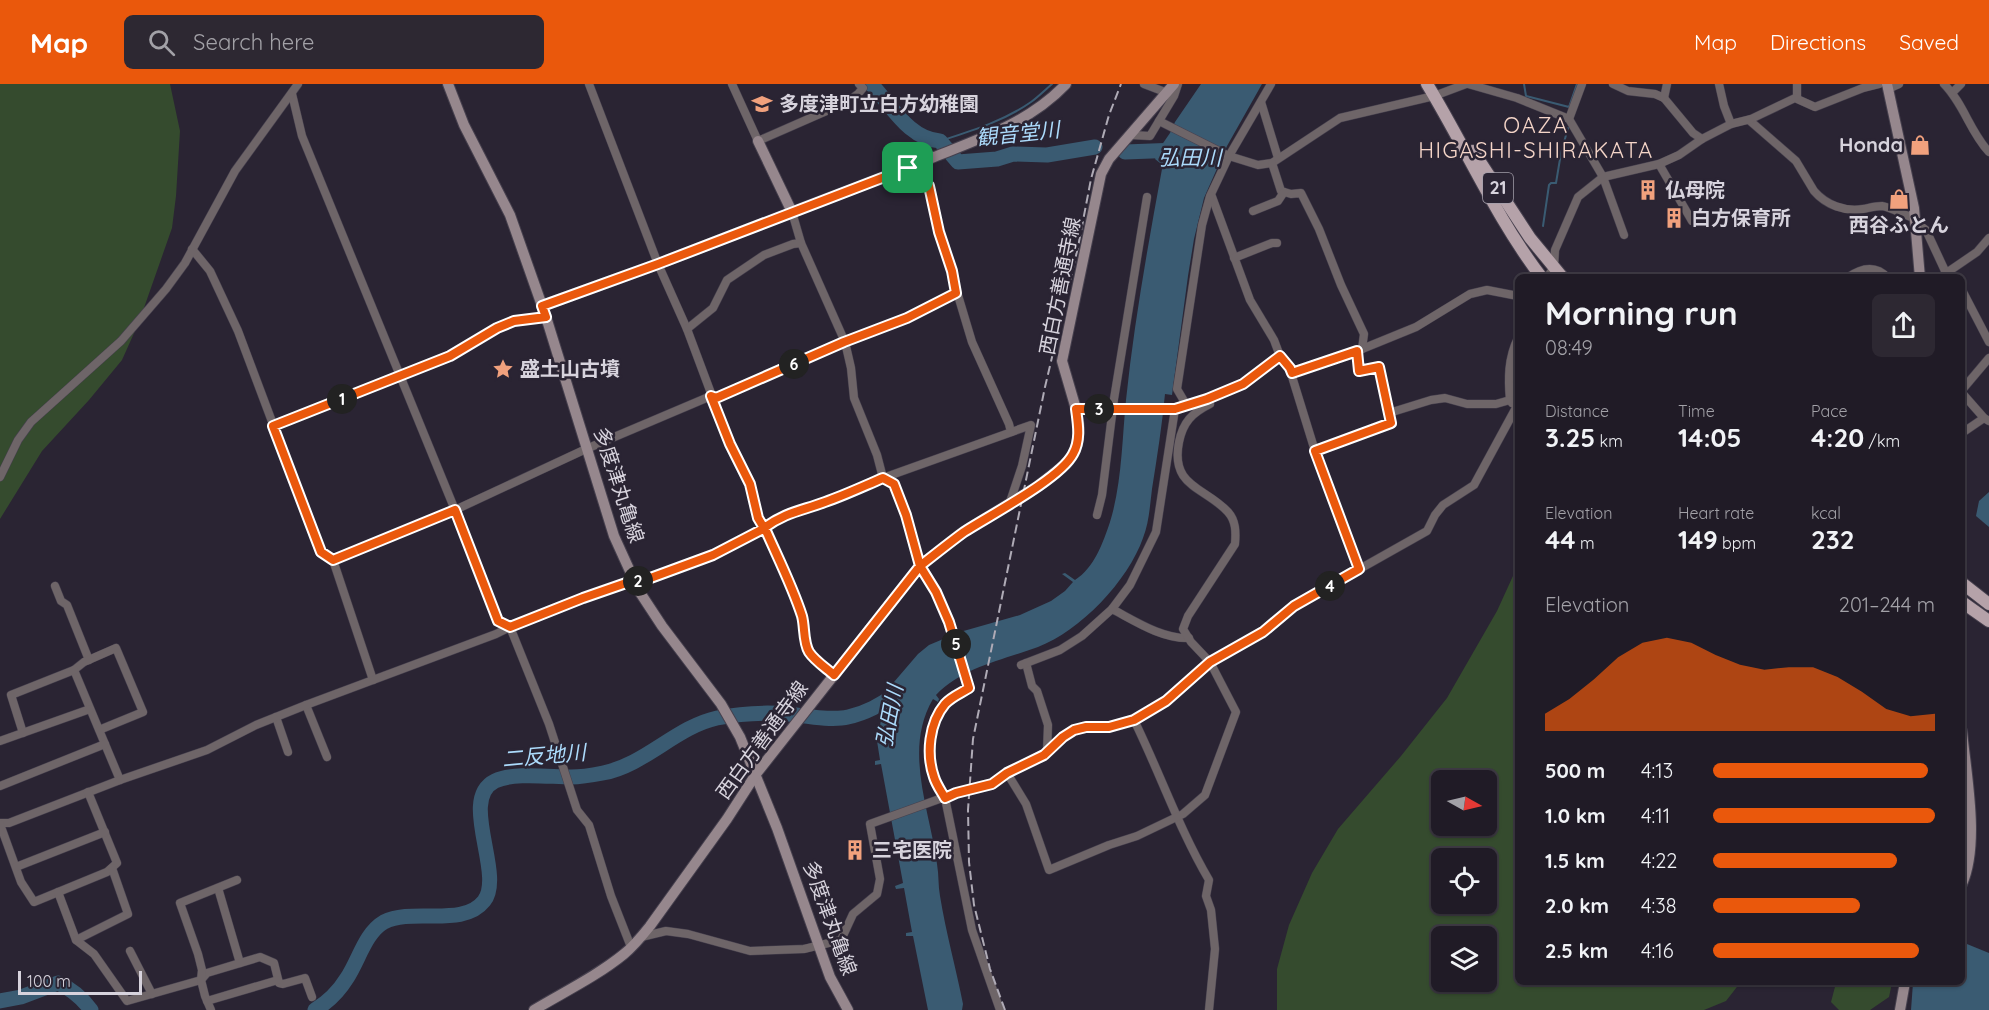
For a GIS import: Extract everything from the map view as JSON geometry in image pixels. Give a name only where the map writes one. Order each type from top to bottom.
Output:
[{"type":"main road","name":"多度津丸亀線","points":[[448,84],[464,125],[510,215],[546,317],[614,536],[635,582],[662,626],[721,704],[741,737],[831,977],[848,1010]]},
{"type":"main road","points":[[542,306],[658,264],[957,148],[1021,120],[1042,106],[1066,84]]},
{"type":"main road","name":"21","points":[[1427,84],[1503,221],[1539,274]]},
{"type":"main road","points":[[1885,86],[1903,151],[1914,208],[1920,274]]},
{"type":"main road","name":"西白方善通寺線","points":[[534,1010],[591,976],[641,937],[727,819],[756,774],[920,566],[962,533],[1038,486],[1067,463],[1074,453],[1079,427],[1062,361],[1101,174],[1109,159],[1173,87]]},
{"type":"main road","name":"21","points":[[1434,96],[1505,198],[1551,272]]},
{"type":"main road","points":[[758,141],[792,212]]},
{"type":"main road","points":[[1965,585],[1989,604]]},
{"type":"main road","points":[[1965,604],[1989,621]]},
{"type":"main road","points":[[1965,811],[1966,838],[1970,855],[1965,873]]},
{"type":"main road","points":[[1900,1010],[1904,985]]},
{"type":"street","points":[[0,477],[18,440],[31,423],[121,341],[166,289],[185,263],[235,171],[298,84]]},
{"type":"street","points":[[589,84],[658,264],[687,329],[730,444],[750,484],[758,518],[783,568],[802,618],[808,651],[834,675]]},
{"type":"street","points":[[732,84],[758,141],[847,102],[858,94],[863,87],[860,84]]},
{"type":"street","points":[[1131,135],[1150,136],[1173,87],[1144,84]]},
{"type":"street","points":[[1187,406],[1177,389],[1202,225],[1210,194],[1229,156],[1271,84]]},
{"type":"street","points":[[1569,119],[1582,84]]},
{"type":"street","points":[[1613,84],[1628,92],[1656,94],[1664,98],[1693,133],[1702,139]]},
{"type":"street","points":[[1664,98],[1667,84]]},
{"type":"street","points":[[1719,84],[1731,124]]},
{"type":"street","points":[[1797,84],[1797,98]]},
{"type":"street","points":[[1551,272],[1555,250],[1578,197],[1603,177],[1659,164],[1679,155],[1702,139],[1731,124],[1749,120],[1797,98],[1815,107],[1863,88],[1899,84]]},
{"type":"street","points":[[1944,84],[1960,103],[1982,145],[1989,152]]},
{"type":"street","points":[[1952,93],[1961,84]]},
{"type":"street","points":[[1159,121],[1229,156],[1258,165],[1275,161],[1340,118],[1434,96],[1463,85],[1517,98],[1569,119],[1603,177],[1624,235]]},
{"type":"street","points":[[292,94],[302,136],[498,621],[510,627],[549,724],[577,810],[589,825],[610,896],[631,947]]},
{"type":"street","points":[[1261,102],[1281,191],[1291,194],[1301,193],[1315,220],[1364,334],[1359,350],[1359,371],[1379,367],[1391,423],[1315,451]]},
{"type":"street","points":[[1749,120],[1790,155],[1814,191],[1824,200],[1846,209],[1884,206],[1914,219],[1926,230],[1948,274],[1977,252],[1989,238]]},
{"type":"street","points":[[1659,164],[1692,221]]},
{"type":"street","points":[[908,168],[929,186],[939,232],[972,342],[1011,432]]},
{"type":"street","points":[[1253,211],[1278,201],[1284,192]]},
{"type":"street","points":[[1210,194],[1250,300],[1274,340],[1280,356],[1292,373],[1416,327],[1470,294],[1487,290],[1515,295]]},
{"type":"street","points":[[1097,515],[1116,408],[1147,197]]},
{"type":"street","points":[[792,212],[801,243],[844,342],[851,368],[854,398],[877,454],[883,478],[894,484],[906,515],[920,566],[936,592],[949,622],[969,688],[944,704],[933,727],[930,764],[934,780],[945,798],[972,930],[1000,1010]]},
{"type":"street","points":[[687,329],[713,308],[727,280],[764,255],[801,243]]},
{"type":"street","points":[[1234,258],[1277,243]]},
{"type":"street","points":[[192,249],[210,272],[238,331],[321,552],[333,560],[373,680]]},
{"type":"street","points":[[1853,274],[1867,268],[1881,271],[1884,274]]},
{"type":"street","points":[[333,560],[455,510],[586,449],[711,396],[716,398],[844,342],[907,318],[956,293]]},
{"type":"street","points":[[1965,296],[1989,342]]},
{"type":"street","points":[[273,426],[450,356],[497,328],[514,321],[546,317]]},
{"type":"street","points":[[641,937],[666,931],[688,934],[750,951],[804,950],[841,940],[846,934],[853,914],[877,894],[880,879],[870,824],[956,793],[992,784],[1007,773],[1047,752],[1074,730],[1086,727],[1109,727],[1134,720],[1166,701],[1210,662],[1263,632],[1294,606],[1427,531],[1443,505],[1474,485],[1514,404],[1509,379],[1512,350],[1515,344]]},
{"type":"street","points":[[1076,409],[1175,409],[1187,406],[1243,384],[1280,356]]},
{"type":"street","points":[[1965,387],[1989,358]]},
{"type":"street","points":[[1290,368],[1315,451],[1359,569]]},
{"type":"street","points":[[1965,395],[1986,420],[1965,431]]},
{"type":"street","points":[[1389,413],[1444,398],[1467,404],[1514,404]]},
{"type":"street","points":[[1007,773],[1026,804],[1049,870],[1137,836],[1177,817],[1205,795],[1236,712],[1210,662],[1184,629],[1188,616],[1235,543],[1236,532],[1234,521],[1228,512],[1190,483],[1182,474],[1176,456],[1180,434],[1188,418],[1210,404],[1207,399]]},
{"type":"street","points":[[1047,752],[1048,725],[1037,691],[1032,686],[1024,664],[1060,650],[1082,636],[1112,609],[1130,585],[1156,532],[1175,409]]},
{"type":"street","points":[[88,792],[117,863],[107,872],[34,902],[21,882],[0,824],[9,823],[88,792],[120,780],[207,750],[276,717],[496,634],[583,598],[645,580],[713,555],[786,514],[825,502],[883,478],[1031,425],[1022,466],[1010,502]]},
{"type":"street","points":[[55,586],[60,601],[67,605],[89,660]]},
{"type":"street","points":[[1112,609],[1178,639],[1189,638]]},
{"type":"street","points":[[23,733],[11,695],[74,670],[89,660],[116,648],[143,712],[99,730]]},
{"type":"street","points":[[74,670],[120,780]]},
{"type":"street","points":[[306,705],[327,757]]},
{"type":"street","points":[[0,741],[90,709]]},
{"type":"street","points":[[276,717],[288,752]]},
{"type":"street","points":[[1134,720],[1196,859],[1209,880],[1206,896],[1215,949],[1209,1010]]},
{"type":"street","points":[[0,786],[105,744]]},
{"type":"street","points":[[16,867],[105,832]]},
{"type":"street","points":[[76,939],[128,914],[112,868]]},
{"type":"street","points":[[211,1010],[201,980],[202,970],[198,954],[180,903],[237,880]]},
{"type":"street","points":[[218,888],[240,963]]},
{"type":"street","points":[[58,892],[76,939],[94,954],[127,1001],[201,980],[207,973],[260,957],[274,963],[279,983],[304,978],[312,997]]},
{"type":"street","points":[[130,951],[152,994]]},
{"type":"street","points":[[207,1001],[278,980]]},
{"type":"green space","points":[[0,84],[170,84],[180,131],[172,228],[139,322],[122,360],[42,451],[0,519]]},
{"type":"green space","points":[[1515,572],[1515,985],[1738,985],[1726,1001],[1704,1010],[1277,1010],[1277,969],[1289,925],[1312,873],[1338,829],[1447,698],[1497,611]]},
{"type":"green space","points":[[1835,985],[1892,985],[1889,997],[1870,1010],[1839,1010],[1831,1002]]},
{"type":"water","name":"弘田川","points":[[1201,84],[1262,84],[1227,146],[1204,198],[1194,239],[1172,395],[1165,394],[1148,520],[1136,554],[1114,587],[1086,617],[1038,647],[984,665],[958,678],[936,695],[938,702],[933,699],[924,719],[919,759],[921,780],[934,843],[942,910],[963,1004],[962,1010],[928,1010],[913,936],[906,936],[906,933],[912,932],[904,888],[896,889],[895,886],[903,883],[881,764],[875,765],[875,761],[880,760],[877,741],[882,715],[882,696],[918,654],[929,645],[960,632],[1020,615],[1051,601],[1073,582],[1062,574],[1065,573],[1075,580],[1088,569],[1097,554],[1110,522],[1119,477],[1133,342],[1162,169],[1160,163],[1155,159],[1175,122]]},
{"type":"water","points":[[1989,492],[1989,527],[1976,516],[1979,501]]},
{"type":"water","points":[[1965,943],[1989,953],[1989,1010],[1911,1010],[1913,985],[1965,985]]},
{"type":"waterway","name":"観音堂川","points":[[871,84],[909,127],[929,139],[940,141],[958,162],[997,159],[1013,154],[1047,155],[1095,147]]},
{"type":"waterway","points":[[940,141],[1010,115],[1031,102],[1052,84]]},
{"type":"waterway","points":[[1524,84],[1526,96],[1569,107],[1577,84]]},
{"type":"waterway","points":[[1543,226],[1549,185],[1556,183],[1568,128]]},
{"type":"waterway","name":"観音堂川","points":[[1125,152],[1178,150]]},
{"type":"waterway","name":"二反地川","points":[[315,1010],[329,1000],[340,987],[367,940],[384,922],[409,916],[464,914],[475,909],[484,901],[489,889],[489,873],[481,820],[481,804],[485,790],[495,781],[522,776],[575,777],[603,773],[633,762],[688,729],[717,718],[762,713],[842,718],[868,711],[897,694]]},
{"type":"waterway","name":"二反地川","points":[[0,1001],[21,997],[58,983],[76,994],[91,1010]]},
{"type":"railway","points":[[1005,1010],[990,969],[974,905],[969,862],[968,810],[973,739],[1045,387],[1078,247],[1091,179],[1109,115],[1121,84]]},
{"type":"place","name":"多度津町立白方幼稚園","points":[[762,104]]},
{"type":"place","name":"Honda","points":[[1920,145]]},
{"type":"place","name":"仏母院","points":[[1648,190]]},
{"type":"place","name":"西谷ふとん","points":[[1899,199]]},
{"type":"place","name":"白方保育所","points":[[1674,218]]},
{"type":"place","name":"盛土山古墳","points":[[503,369]]},
{"type":"place","name":"三宅医院","points":[[855,850]]},
{"type":"district","name":"OAZA HIGASHI-SHIRAKATA","points":[[1536,138]]},
{"type":"route","points":[[908,168],[542,306],[546,317],[514,321],[497,328],[450,356],[273,426],[321,552],[333,560],[455,510],[498,621],[510,627],[583,598],[629,582],[645,580],[713,555],[763,529],[764,528],[774,521],[786,514],[825,502],[883,478],[894,484],[906,515],[920,566],[962,533],[1038,486],[1067,463],[1074,453],[1077,441],[1079,427],[1076,409],[1175,409],[1243,384],[1280,356],[1292,373],[1357,351],[1359,371],[1379,367],[1391,423],[1315,451],[1359,569],[1294,606],[1263,632],[1210,662],[1166,701],[1134,720],[1109,727],[1086,727],[1074,730],[1044,755],[1007,773],[992,784],[945,798],[934,780],[930,764],[933,727],[944,704],[969,688],[949,622],[936,592],[920,566],[834,675],[817,661],[808,651],[802,618],[783,568],[767,533],[764,528],[758,518],[750,484],[730,444],[711,396],[716,398],[844,342],[907,318],[956,293],[929,186],[908,168]]}]
